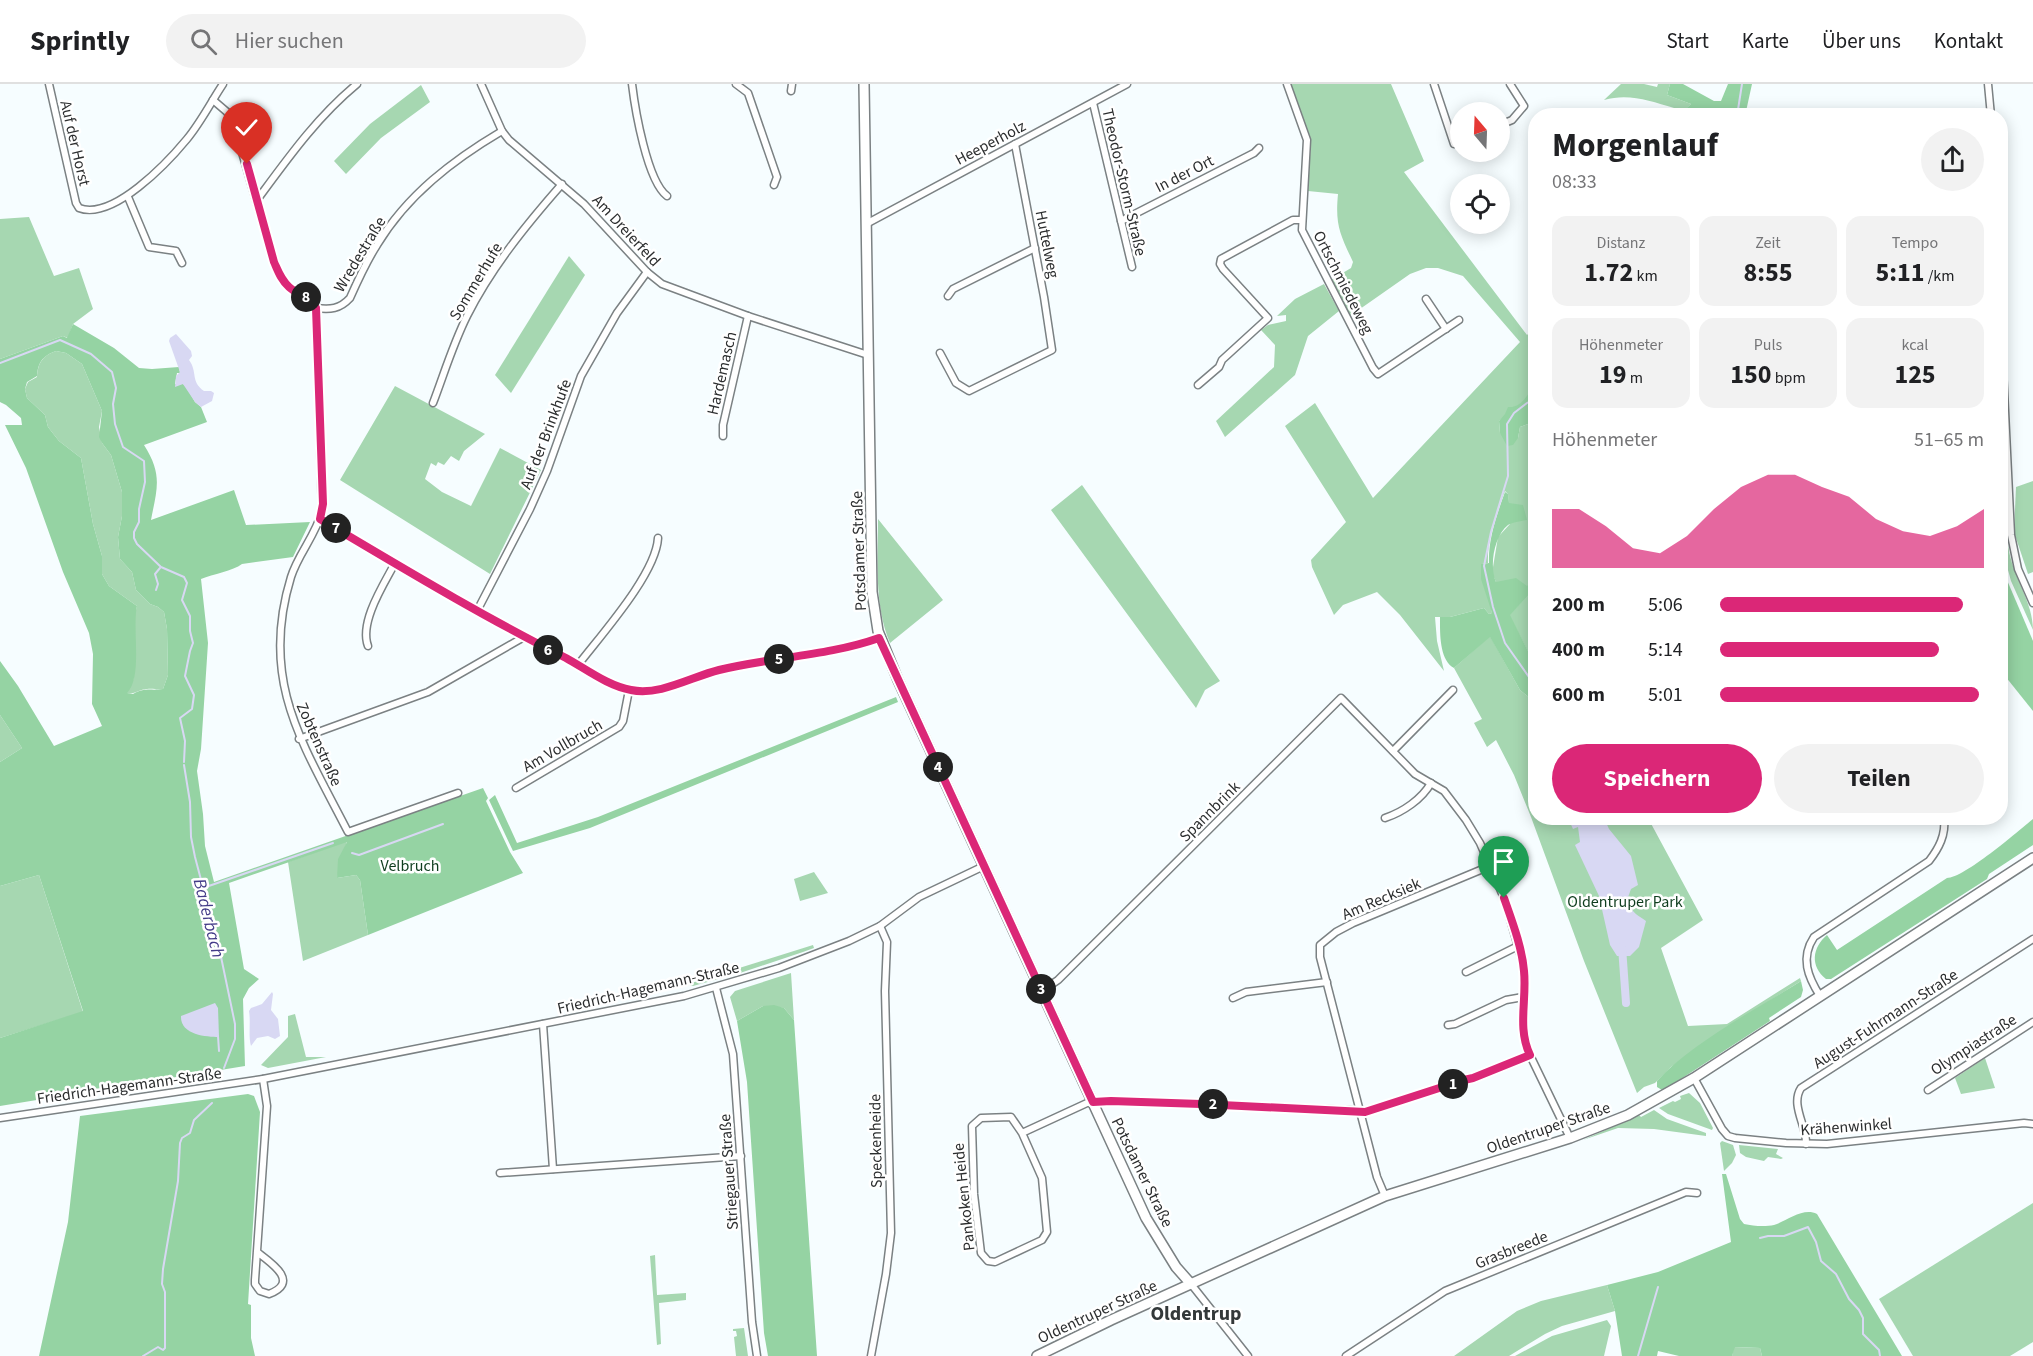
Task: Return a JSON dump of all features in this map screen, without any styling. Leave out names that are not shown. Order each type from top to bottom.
[{"type":"street","name":"Auf der Horst","points":[[49,84],[74,197],[79,208],[90,210],[112,204],[128,196]]},
{"type":"street","points":[[182,263],[176,251],[153,249],[146,243],[128,196],[188,138],[223,84]]},
{"type":"street","points":[[257,200],[315,124],[357,84]]},
{"type":"street","name":"Am Dreierfeld","points":[[481,84],[502,131],[597,217],[647,272],[662,284],[748,316],[868,355]]},
{"type":"street","points":[[632,84],[638,129],[658,187],[667,196]]},
{"type":"street","points":[[736,84],[748,93],[777,177],[774,185]]},
{"type":"street","name":"Potsdamer Straße","points":[[864,84],[873,592],[879,638],[1151,1228],[1176,1267],[1248,1356]]},
{"type":"street","name":"Heeperholz","points":[[866,224],[1127,84]]},
{"type":"street","name":"Ortschmiedeweg","points":[[1287,84],[1307,140],[1302,230],[1373,368],[1378,374],[1459,320]]},
{"type":"street","points":[[1434,84],[1450,132]]},
{"type":"street","points":[[1510,84],[1524,106],[1510,121]]},
{"type":"street","points":[[1988,84],[1990,108]]},
{"type":"street","points":[[213,100],[227,112],[234,125],[280,277],[312,302],[316,308],[323,504],[320,519],[477,611],[613,684],[629,690],[658,689],[719,670],[848,647],[879,638]]},
{"type":"street","name":"Theodor-Storm-Straße","points":[[1093,103],[1132,267]]},
{"type":"street","name":"Wredestraße","points":[[316,308],[327,309],[344,305],[350,298],[377,244],[403,209],[446,168],[502,131]]},
{"type":"street","name":"Huttelweg","points":[[940,352],[956,383],[969,391],[1052,350],[1015,144]]},
{"type":"street","name":"In der Ort","points":[[1121,221],[1254,153],[1258,148]]},
{"type":"street","name":"Sommerhufe","points":[[433,403],[454,345],[484,287],[525,227],[562,184]]},
{"type":"street","points":[[1198,385],[1268,318],[1223,269],[1220,264],[1221,259],[1293,220],[1302,220]]},
{"type":"street","points":[[948,296],[953,289],[1035,248]]},
{"type":"street","name":"Auf der Brinkhufe","points":[[477,611],[547,471],[581,376],[599,341],[647,272]]},
{"type":"street","points":[[1426,299],[1446,329]]},
{"type":"street","name":"Hardemasch","points":[[723,436],[723,425],[748,316]]},
{"type":"street","points":[[2008,486],[2011,535],[2018,569],[2033,603]]},
{"type":"street","name":"Zobtenstraße","points":[[320,519],[298,558],[291,576],[280,627],[282,681],[299,739],[348,832],[458,793]]},
{"type":"street","points":[[578,665],[633,591],[654,557],[658,538]]},
{"type":"street","points":[[368,646],[366,640],[368,622],[373,604],[395,563]]},
{"type":"street","points":[[299,739],[428,692],[524,637]]},
{"type":"street","name":"Am Vollbruch","points":[[516,788],[619,727],[623,721],[629,690]]},
{"type":"street","points":[[1393,751],[1453,690]]},
{"type":"street","name":"Spannbrink","points":[[1042,991],[1058,980],[1341,698],[1415,774],[1444,791],[1473,832],[1504,898],[1518,946],[1524,974],[1524,1033],[1530,1055],[1570,1138]]},
{"type":"street","points":[[1385,818],[1422,796],[1431,783]]},
{"type":"street","points":[[1820,996],[1807,969],[1808,948],[1814,937],[1929,861],[1940,843],[1945,825]]},
{"type":"street","name":"Oldentruper Straße","points":[[1037,1356],[1385,1196],[1570,1138],[1628,1115],[1694,1078],[2033,858]]},
{"type":"street","name":"Friedrich-Hagemann-Straße","points":[[0,1118],[263,1079],[656,1002],[716,988],[828,950],[880,926],[919,897],[984,866]]},
{"type":"street","name":"Am Recksiek","points":[[1385,1196],[1377,1177],[1360,1112],[1319,949],[1320,945],[1329,936],[1361,919],[1490,866]]},
{"type":"street","name":"Speckenheide","points":[[871,1356],[891,1233],[885,991],[887,942],[880,926]]},
{"type":"street","name":"August-Fuhrmann-Straße","points":[[1806,1144],[1806,1132],[1796,1102],[1800,1088],[2033,939]]},
{"type":"street","points":[[1466,972],[1518,946]]},
{"type":"street","points":[[1233,998],[1246,992],[1327,982]]},
{"type":"street","name":"Striegauer Straße","points":[[716,988],[733,1054],[752,1322],[757,1356]]},
{"type":"street","points":[[1448,1025],[1455,1024],[1506,1000],[1523,997]]},
{"type":"street","name":"Olympiastraße","points":[[1928,1090],[2033,1022]]},
{"type":"street","name":"Friedrich-Hagemann-Straße","points":[[543,1024],[553,1169]]},
{"type":"street","points":[[1022,1133],[1093,1102],[1189,1103],[1368,1112],[1473,1078],[1530,1055]]},
{"type":"street","name":"Krähenwinkel","points":[[1694,1078],[1720,1126],[1728,1136],[1735,1138],[1827,1144],[1978,1127],[2033,1124]]},
{"type":"street","points":[[257,1252],[281,1272],[281,1285],[274,1292],[264,1294],[255,1284],[257,1252],[267,1106],[263,1079]]},
{"type":"street","name":"Pankoken Heide","points":[[1007,1116],[1015,1121],[1022,1133],[1042,1178],[1046,1235],[1041,1240],[995,1262],[988,1262],[981,1253],[974,1194],[972,1126],[981,1118],[1007,1116]]},
{"type":"street","points":[[500,1173],[741,1156]]},
{"type":"street","name":"Grasbreede","points":[[1346,1356],[1445,1291],[1686,1192],[1697,1193]]},
{"type":"green space","points":[[1290,84],[1391,84],[1424,161],[1404,172],[1528,334],[1528,396],[1499,421],[1500,433],[1518,438],[1520,427],[1528,424],[1528,586],[1496,582],[1492,573],[1498,537],[1510,524],[1508,494],[1505,491],[1495,517],[1488,563],[1482,564],[1492,613],[1489,614],[1484,608],[1450,617],[1435,617],[1437,641],[1444,671],[1400,615],[1377,592],[1343,605],[1334,615],[1311,560],[1346,522],[1285,426],[1315,403],[1373,498],[1520,342],[1463,276],[1438,268],[1426,268],[1410,274],[1350,316],[1331,280],[1351,268],[1353,262],[1340,229],[1337,214],[1338,194],[1308,191],[1311,139]]},
{"type":"green space","points":[[1621,84],[1644,84],[1657,87],[1658,84],[1670,84],[1667,95],[1691,104],[1688,108],[1674,108],[1631,98],[1604,100]]},
{"type":"green space","points":[[1670,84],[1683,84],[1714,101],[1721,101],[1728,84],[1752,84],[1747,108],[1687,108],[1691,104],[1667,95]]},
{"type":"green space","points":[[421,85],[430,102],[381,138],[346,174],[334,161],[370,124]]},
{"type":"green space","points":[[29,217],[54,276],[79,268],[93,309],[73,324],[68,338],[63,336],[0,359],[0,219]]},
{"type":"green space","points":[[569,256],[585,275],[511,393],[495,375]]},
{"type":"green space","points":[[1324,284],[1339,311],[1308,336],[1295,375],[1225,437],[1216,421],[1274,367],[1275,345],[1261,330],[1268,325],[1286,321],[1286,315],[1277,316],[1295,299]]},
{"type":"green space","name":"Velbruch","points":[[73,324],[114,348],[139,368],[179,367],[180,373],[177,373],[175,384],[186,386],[195,402],[201,407],[207,422],[144,445],[154,465],[157,482],[151,520],[234,490],[246,525],[310,522],[293,557],[242,564],[201,579],[208,643],[201,749],[197,771],[205,846],[214,882],[483,788],[488,798],[486,801],[510,852],[523,873],[368,935],[360,880],[356,875],[337,878],[338,859],[347,842],[229,883],[244,969],[259,979],[249,988],[243,999],[245,1066],[0,1106],[0,1038],[83,1011],[39,875],[0,886],[0,762],[22,748],[0,715],[0,661],[54,746],[102,726],[92,704],[93,654],[89,633],[63,572],[26,468],[5,425],[22,425],[21,418],[0,402],[0,359],[63,336],[67,338]],"holes":[[[56,351],[66,353],[82,364],[102,411],[99,437],[111,455],[122,492],[122,516],[118,537],[120,559],[132,572],[136,590],[150,604],[164,612],[167,629],[168,675],[163,689],[127,693],[135,676],[137,606],[109,586],[102,574],[102,556],[93,524],[81,458],[59,441],[48,427],[45,415],[27,398],[25,389],[27,382],[37,376],[42,360]]]},
{"type":"green space","points":[[56,351],[66,353],[82,364],[102,411],[99,427],[102,443],[111,455],[122,492],[122,516],[118,537],[120,559],[132,572],[136,590],[150,604],[164,612],[167,629],[168,675],[163,689],[144,689],[126,693],[134,678],[134,618],[137,606],[109,586],[102,574],[102,556],[93,524],[81,458],[59,441],[48,427],[45,415],[27,398],[25,389],[28,382],[37,377],[38,368],[44,358]]},
{"type":"green space","points":[[395,386],[485,434],[464,451],[459,461],[451,456],[444,465],[438,462],[436,466],[431,463],[425,479],[442,492],[471,506],[500,448],[541,470],[490,574],[340,480]]},
{"type":"green space","points":[[1528,395],[1528,424],[1520,427],[1518,438],[1513,445],[1507,446],[1500,433],[1499,421],[1508,407],[1516,406]]},
{"type":"green space","points":[[2033,481],[2033,572],[2028,574],[2014,532],[2016,487]]},
{"type":"green space","points":[[1082,485],[1220,681],[1205,690],[1196,708],[1051,510]]},
{"type":"green space","points":[[1505,492],[1508,494],[1509,503],[1523,505],[1527,520],[1515,522],[1503,530],[1496,544],[1493,568],[1496,582],[1516,578],[1528,585],[1528,596],[1510,615],[1528,651],[1528,696],[1520,690],[1490,637],[1454,668],[1445,659],[1441,645],[1440,617],[1450,617],[1484,608],[1489,614],[1492,613],[1481,579],[1481,564],[1489,563],[1496,518]]},
{"type":"green space","points":[[878,519],[943,600],[890,643],[879,598]]},
{"type":"green space","points":[[2008,546],[2011,561],[2030,610],[2033,630],[2008,570]]},
{"type":"green space","points":[[2008,582],[2033,641],[2033,711],[2008,680]]},
{"type":"green space","points":[[1528,595],[1528,652],[1509,615]]},
{"type":"green space","name":"Oldentruper Park","points":[[1490,636],[1520,690],[1528,696],[1528,810],[1496,740],[1487,747],[1474,723],[1482,719],[1454,668]]},
{"type":"green space","points":[[896,697],[898,702],[590,828],[513,851],[489,800],[495,795],[517,843],[598,817]]},
{"type":"green space","points":[[0,715],[22,748],[0,762]]},
{"type":"green space","points":[[2033,819],[2033,845],[1989,874],[1987,879],[1831,979],[1826,979],[1821,974],[1815,963],[1815,957],[1818,946],[1827,935],[1837,950],[1947,878],[1977,863]]},
{"type":"green space","name":"Oldentruper Park","points":[[1534,825],[1652,825],[1703,920],[1661,948],[1688,1026],[1727,1024],[1800,978],[1801,981],[1708,1040],[1671,1067],[1655,1083],[1644,1087],[1637,1093],[1584,961]]},
{"type":"green space","points":[[347,841],[337,878],[356,875],[360,880],[368,935],[303,961],[288,862]]},
{"type":"green space","points":[[814,872],[828,893],[800,901],[794,879]]},
{"type":"green space","points":[[39,875],[83,1012],[0,1038],[0,886]]},
{"type":"green space","points":[[813,945],[814,948],[740,973],[693,986],[685,985]]},
{"type":"green space","points":[[791,973],[794,1020],[784,1008],[763,1006],[737,1021],[730,997],[735,991]]},
{"type":"green space","points":[[1801,981],[1803,990],[1801,997],[1769,1018],[1770,1021],[1667,1088],[1662,1090],[1657,1087],[1657,1081],[1688,1053],[1725,1027]]},
{"type":"green space","points":[[774,1005],[784,1008],[794,1020],[817,1356],[768,1356],[764,1333],[747,1082],[737,1021],[763,1006]]},
{"type":"green space","points":[[295,1014],[306,1057],[326,1057],[268,1068],[261,1065],[288,1037],[288,1016]]},
{"type":"green space","points":[[1985,1058],[1995,1088],[1961,1094],[1955,1078]]},
{"type":"green space","points":[[1689,1093],[1700,1103],[1712,1130],[1668,1114],[1659,1108]]},
{"type":"green space","points":[[248,1094],[254,1096],[260,1112],[248,1304],[251,1305],[251,1338],[255,1356],[39,1356],[68,1222],[80,1116]]},
{"type":"green space","points":[[1654,1110],[1667,1119],[1706,1133],[1706,1136],[1654,1129],[1618,1128],[1583,1140],[1639,1115],[1641,1117]]},
{"type":"green space","points":[[1722,1141],[1733,1145],[1736,1155],[1724,1171],[1720,1143]]},
{"type":"green space","points":[[1739,1145],[1778,1149],[1776,1154],[1783,1158],[1768,1157],[1764,1161],[1746,1157],[1740,1153]]},
{"type":"green space","points":[[1722,1174],[1726,1174],[1740,1219],[1744,1224],[1770,1226],[1801,1213],[1817,1214],[1902,1356],[1762,1356],[1760,1348],[1735,1347],[1732,1356],[1679,1356],[1658,1351],[1657,1356],[1622,1356],[1615,1311],[1607,1285],[1658,1272],[1731,1242]]},
{"type":"green space","points":[[2033,1203],[2033,1342],[2010,1356],[1913,1356],[1879,1299]]},
{"type":"green space","points":[[655,1255],[657,1295],[686,1293],[686,1300],[659,1303],[661,1344],[657,1345],[650,1256]]},
{"type":"green space","points":[[1607,1285],[1615,1311],[1562,1326],[1509,1356],[1454,1356],[1517,1311],[1541,1301]]},
{"type":"green space","points":[[1607,1320],[1611,1326],[1604,1356],[1515,1356],[1552,1336]]},
{"type":"green space","points":[[744,1328],[748,1356],[736,1356],[734,1337],[737,1336],[733,1329]]},
{"type":"green space","points":[[1734,1347],[1760,1348],[1762,1356],[1732,1356]]},
{"type":"water","points":[[176,334],[191,351],[192,356],[189,360],[197,384],[204,391],[214,393],[212,401],[201,407],[183,384],[175,387],[176,376],[180,372],[169,341]]},
{"type":"water","points":[[1571,825],[1607,825],[1631,856],[1638,885],[1631,889],[1627,900],[1633,911],[1646,921],[1639,947],[1630,956],[1617,956],[1610,945],[1599,896],[1575,845],[1580,842],[1578,827],[1573,829]]},
{"type":"water","points":[[272,992],[271,1010],[278,1019],[280,1036],[275,1039],[268,1036],[257,1038],[251,1046],[249,1011],[262,1004]]},
{"type":"water","points":[[215,1003],[218,1008],[219,1037],[195,1034],[185,1027],[181,1016]]},
{"type":"waterway","points":[[1738,108],[1742,84]]},
{"type":"waterway","name":"Baderbach","points":[[0,363],[60,340],[91,354],[112,372],[116,388],[113,404],[115,424],[123,447],[144,461],[145,482],[139,509],[139,522],[134,538],[137,544],[161,567],[184,577],[187,583],[182,600],[190,616],[193,643],[185,676],[194,695],[192,709],[180,718],[185,741],[184,762]]},
{"type":"waterway","points":[[1528,402],[1514,413],[1507,424],[1508,476],[1491,532],[1484,566],[1493,607],[1505,643],[1528,676]]},
{"type":"waterway","points":[[156,590],[158,584],[155,574],[160,568]]},
{"type":"waterway","name":"Baderbach","points":[[184,765],[190,802],[191,837],[220,952],[235,1024],[235,1039],[224,1068]]},
{"type":"waterway","points":[[352,853],[359,855],[443,824]]},
{"type":"waterway","points":[[203,888],[333,843]]},
{"type":"waterway","points":[[1622,947],[1626,1003]]},
{"type":"waterway","name":"Baderbach","points":[[218,1036],[219,1051]]},
{"type":"waterway","name":"Baderbach","points":[[143,1356],[158,1347],[163,1350],[165,1348],[163,1269],[178,1181],[180,1143],[182,1138],[190,1133],[194,1120],[212,1103]]},
{"type":"waterway","points":[[1760,1238],[1784,1236],[1808,1227],[1816,1242],[1821,1261],[1836,1274],[1849,1299],[1859,1310],[1863,1318],[1863,1334],[1879,1350],[1880,1356]]},
{"type":"waterway","points":[[1638,1356],[1658,1287]]},
{"type":"district","name":"Oldentrup","points":[[1196,1313]]},
{"type":"route","points":[[247,164],[280,277],[312,302],[316,308],[323,504],[320,519],[477,611],[613,684],[629,690],[658,689],[719,670],[848,647],[879,638],[1093,1102],[1201,1104],[1368,1112],[1498,1070],[1530,1055],[1523,1024],[1524,967],[1504,898]]}]
